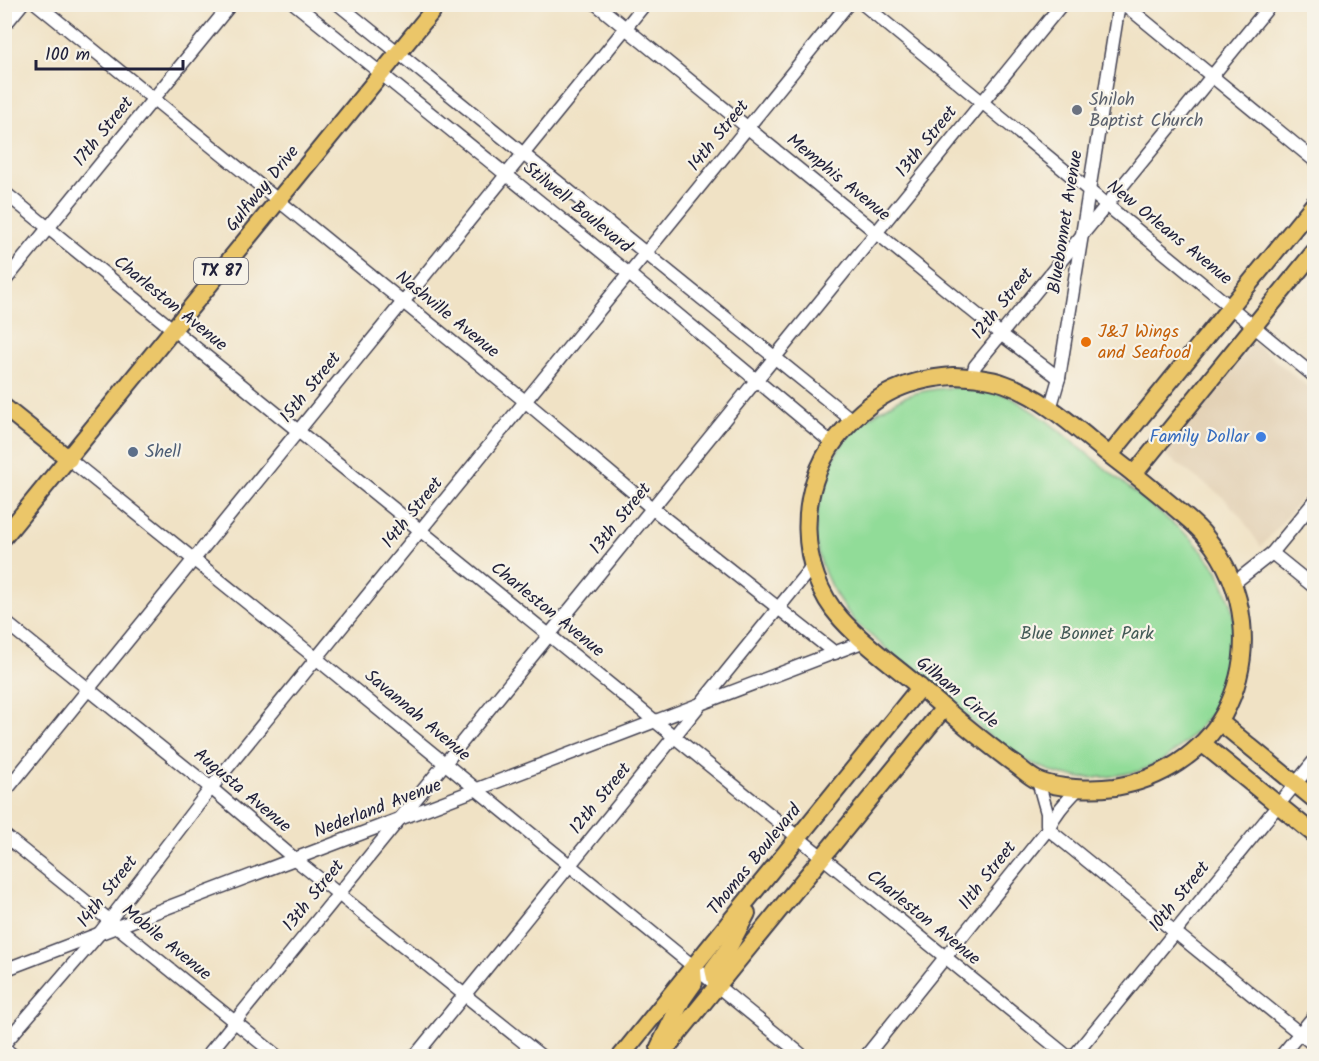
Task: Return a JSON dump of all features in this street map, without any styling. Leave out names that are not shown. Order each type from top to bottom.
[{"type":"main road","name":"Gulfway Drive","points":[[4,537],[438,4]]},
{"type":"main road","points":[[1110,455],[1314,204]]},
{"type":"main road","points":[[1134,474],[1314,252]]},
{"type":"main road","name":"Gilham Circle","points":[[953,376],[1003,383],[1027,393],[1110,455],[1206,536],[1227,568],[1234,584],[1243,622],[1243,659],[1240,676],[1230,702],[1220,722],[1203,744],[1177,764],[1150,778],[1129,785],[1078,789],[1038,781],[1007,759],[865,641],[841,618],[828,601],[819,582],[808,540],[807,518],[809,498],[818,470],[833,444],[852,420],[865,407],[902,387],[934,378],[953,376]]},
{"type":"main road","name":"Savannah Avenue","points":[[4,406],[69,459]]},
{"type":"main road","name":"Thomas Boulevard","points":[[621,1056],[920,687]]},
{"type":"main road","points":[[658,1056],[944,708]]},
{"type":"main road","points":[[1220,722],[1314,799]]},
{"type":"main road","points":[[1203,744],[1314,834]]},
{"type":"main road","points":[[717,986],[713,969],[728,949],[756,890]]},
{"type":"main road","points":[[658,1056],[663,1037],[682,1000],[694,983],[693,967]]},
{"type":"street","points":[[4,26],[22,4]]},
{"type":"street","name":"Nashville Avenue","points":[[37,4],[526,402],[653,509],[835,653]]},
{"type":"street","name":"17th Street","points":[[4,282],[231,4]]},
{"type":"street","name":"Stilwell Boulevard","points":[[295,4],[629,274],[833,444]]},
{"type":"street","name":"Stilwell Boulevard","points":[[339,4],[852,420]]},
{"type":"street","name":"Memphis Avenue","points":[[596,4],[1002,335],[1059,378]]},
{"type":"street","name":"15th Street","points":[[4,793],[645,4]]},
{"type":"street","name":"14th Street","points":[[114,924],[211,788],[848,4]]},
{"type":"street","name":"New Orleans Avenue","points":[[863,4],[981,104],[1314,376]]},
{"type":"street","name":"13th Street","points":[[207,1056],[1062,4]]},
{"type":"street","points":[[1122,4],[1314,160]]},
{"type":"street","name":"Bluebonnet Avenue","points":[[1050,409],[1059,378],[1122,4]]},
{"type":"street","name":"12th Street","points":[[972,378],[975,366],[1271,4]]},
{"type":"street","name":"Charleston Avenue","points":[[4,192],[422,530],[673,739],[1067,1056]]},
{"type":"street","name":"Savannah Avenue","points":[[69,459],[803,1056]]},
{"type":"street","points":[[1234,584],[1272,553],[1314,502]]},
{"type":"street","points":[[1272,553],[1314,587]]},
{"type":"street","name":"12th Street","points":[[415,1056],[814,564]]},
{"type":"street","name":"Augusta Avenue","points":[[4,621],[211,788],[296,860],[541,1056]]},
{"type":"street","name":"Nederland Avenue","points":[[4,970],[99,934],[114,924],[296,860],[865,641]]},
{"type":"street","name":"10th Street","points":[[1074,1056],[1314,761]]},
{"type":"street","points":[[1038,781],[1047,813],[1048,829],[1314,1045]]},
{"type":"street","name":"11th Street","points":[[866,1056],[1048,829],[1053,816],[1078,789]]},
{"type":"street","name":"Mobile Avenue","points":[[4,835],[277,1056]]},
{"type":"street","name":"14th Street","points":[[4,1046],[99,934]]},
{"type":"street","points":[[1281,1056],[1314,1016]]},
{"type":"street","points":[[4,1046],[14,1056]]},
{"type":"shaded area","points":[[1253,342],[1314,392],[1314,484],[1261,547],[1241,517],[1223,497],[1164,454]]},
{"type":"green space","name":"Blue Bonnet Park","points":[[966,387],[1009,396],[1046,420],[1193,540],[1218,571],[1231,603],[1236,633],[1229,680],[1215,709],[1186,742],[1165,759],[1140,771],[1107,777],[1082,778],[1058,774],[1012,755],[856,623],[830,585],[818,553],[815,536],[824,484],[842,445],[860,424],[902,398],[928,390]]},
{"type":"place","name":"Shiloh Baptist Church","points":[[1077,110]]},
{"type":"place","name":"J&J Wings and Seafood","points":[[1086,342]]},
{"type":"place","name":"Family Dollar","points":[[1261,437]]},
{"type":"place","name":"Shell","points":[[133,452]]}]
